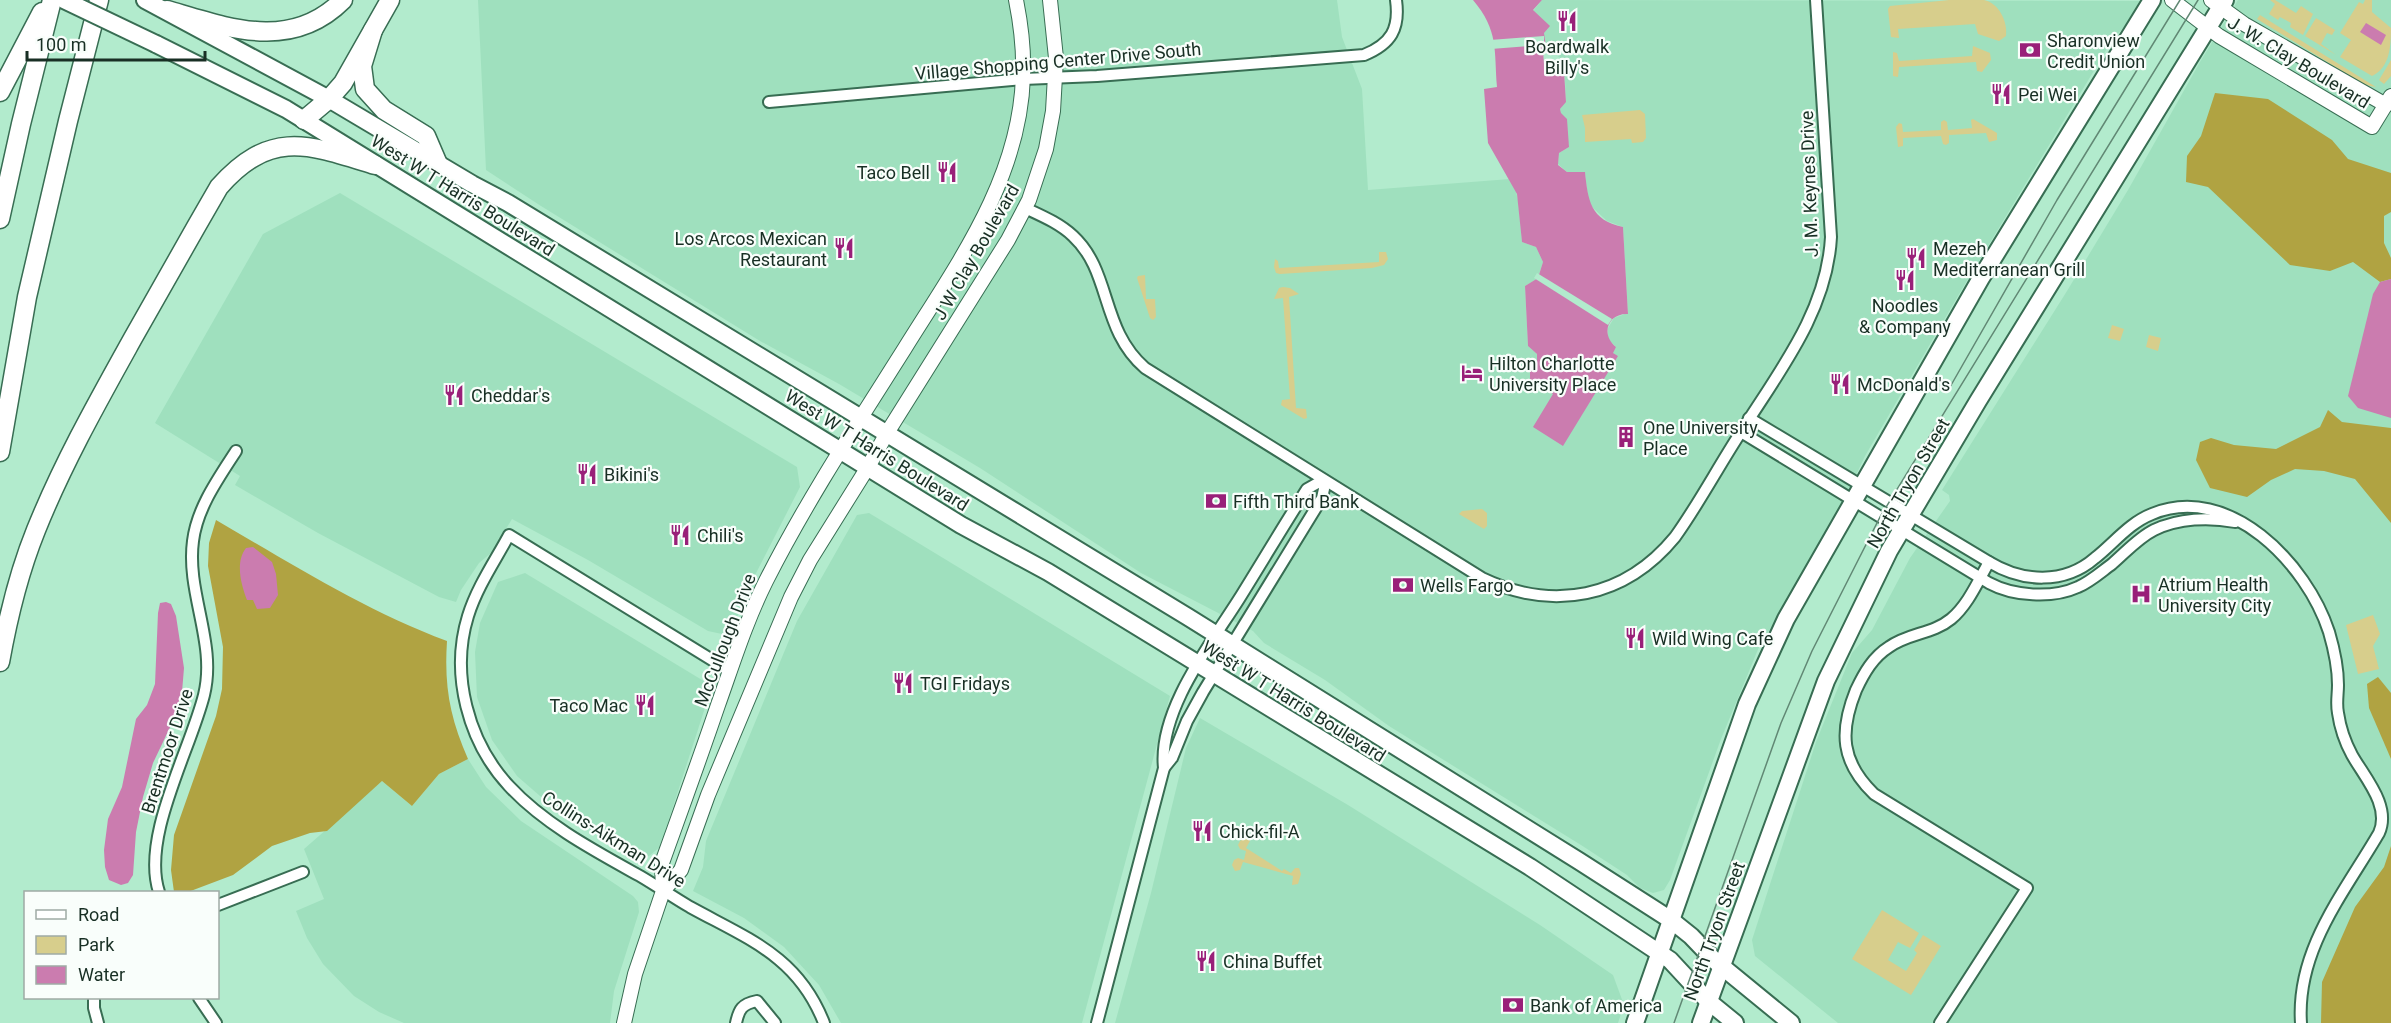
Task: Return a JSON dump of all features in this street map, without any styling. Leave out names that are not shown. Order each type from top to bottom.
[{"type":"highway","points":[[0,92],[50,0]]},
{"type":"highway","points":[[0,219],[50,0]]},
{"type":"highway","points":[[0,452],[27,297],[99,0]]},
{"type":"highway","points":[[168,10],[240,30],[278,32],[314,21],[331,12],[343,0]]},
{"type":"highway","points":[[304,120],[329,99],[343,83],[390,0]]},
{"type":"highway","points":[[374,30],[362,66],[365,89],[384,110],[426,136],[438,164]]},
{"type":"highway","points":[[0,662],[8,621],[24,566],[36,531],[75,443],[219,187],[246,161],[260,153],[290,146],[324,149],[375,165]]},
{"type":"main road","name":"West W T Harris Boulevard","points":[[64,0],[220,75],[304,120],[968,529],[1048,573],[1530,867],[1678,967],[1708,1002],[1735,1023]]},
{"type":"main road","name":"West W T Harris Boulevard","points":[[145,0],[168,10],[329,99],[515,207],[1216,635],[1596,871],[1671,920],[1791,1023]]},
{"type":"main road","name":"North Tryon Street","points":[[1635,1023],[1747,704],[1795,603],[1981,278],[2152,0]]},
{"type":"main road","name":"North Tryon Street","points":[[1701,1023],[1826,681],[1889,551],[2208,28],[2218,2]]},
{"type":"street","name":"J W Clay Boulevard","points":[[861,418],[982,224],[1009,157],[1016,130],[1023,79],[1022,41],[1016,0]]},
{"type":"street","name":"J W Clay Boulevard","points":[[868,467],[1008,240],[1025,208],[1046,149],[1053,111],[1054,22],[1050,0]]},
{"type":"street","name":"Village Shopping Center Drive South","points":[[769,102],[1023,79],[1349,57],[1378,49],[1389,39],[1395,26],[1396,0]]},
{"type":"street","name":"J. M. Keynes Drive","points":[[1025,208],[1061,226],[1083,247],[1093,263],[1118,334],[1141,364],[1323,480],[1490,582],[1529,595],[1572,596],[1602,589],[1624,580],[1649,565],[1681,530],[1809,321],[1822,288],[1828,264],[1830,212],[1816,0]]},
{"type":"street","points":[[2172,0],[2208,28]]},
{"type":"street","name":"J. W. Clay Boulevard","points":[[2208,28],[2372,127],[2388,100],[2252,29],[2218,2]]},
{"type":"street","name":"McCullough Drive","points":[[624,1023],[634,974],[663,891],[662,862],[738,645],[770,574],[861,418]]},
{"type":"street","points":[[1749,418],[1858,493],[1901,530],[1996,587],[2035,594],[2058,593],[2078,588],[2143,537],[2162,526],[2194,519],[2223,520],[2241,524]]},
{"type":"street","points":[[1741,432],[1858,493],[1910,515],[2007,572],[2029,578],[2060,576],[2085,566],[2144,517],[2173,508],[2189,506],[2210,508],[2225,513],[2264,539],[2283,555],[2300,574],[2324,617],[2336,661],[2337,708],[2340,725],[2351,753],[2376,795],[2383,822],[2379,833],[2326,919],[2313,947],[2303,981],[2301,1023]]},
{"type":"street","name":"Brentmoor Drive","points":[[159,891],[154,854],[161,823],[204,694],[208,663],[193,569],[193,541],[208,496],[236,451]]},
{"type":"street","name":"McCullough Drive","points":[[663,891],[681,870],[712,785],[791,597],[810,560],[868,467]]},
{"type":"street","points":[[1097,1023],[1164,768],[1165,745],[1174,710],[1198,664],[1307,489],[1323,480],[1322,498],[1214,674],[1187,721],[1172,758],[1164,768]]},
{"type":"street","name":"Collins-Aikman Drive","points":[[730,671],[509,535],[474,598],[465,628],[461,678],[474,729],[486,754],[499,775],[529,805],[605,857],[720,923],[748,936],[773,954],[796,977],[820,1012],[824,1023]]},
{"type":"street","points":[[1940,1023],[2027,888],[1874,794],[1859,778],[1850,761],[1845,727],[1858,686],[1875,659],[1898,640],[1937,628],[1952,619],[1961,609],[1989,562]]},
{"type":"street","points":[[219,905],[303,872]]},
{"type":"street","points":[[94,999],[98,1023]]},
{"type":"street","points":[[200,999],[216,1023]]},
{"type":"street","points":[[736,1023],[738,1010],[745,1004],[757,1001],[775,1023]]},
{"type":"shaded area","points":[[478,0],[1337,0],[1342,37],[1362,89],[1368,190],[1510,179],[1515,187],[1522,242],[1536,247],[1543,262],[1538,278],[1525,286],[1528,346],[1537,354],[1537,362],[1530,370],[1530,380],[1553,394],[1618,356],[1612,353],[1616,347],[1608,339],[1608,328],[1614,318],[1628,313],[1623,227],[1607,221],[1592,207],[1588,199],[1585,172],[1567,172],[1558,164],[1559,153],[1569,147],[1560,109],[1566,101],[1564,61],[1544,45],[1544,33],[1533,11],[1542,0],[2141,1],[2136,13],[2110,43],[1962,289],[1865,456],[1839,511],[1802,578],[1759,647],[1721,739],[1670,880],[1664,890],[1653,893],[1640,888],[1627,875],[1581,845],[1389,726],[1325,680],[1264,643],[1253,631],[1141,573],[980,468],[839,384],[760,341],[486,170]]},
{"type":"shaded area","name":"Atrium Health University City","points":[[2238,0],[2391,0],[2391,1023],[1838,1023],[1755,956],[1752,940],[1816,742],[1852,653],[1872,630],[1910,558],[1950,501],[1949,495],[1942,490],[2067,291]]},
{"type":"shaded area","points":[[2215,93],[2268,99],[2332,140],[2348,159],[2391,173],[2391,212],[2384,216],[2384,243],[2391,258],[2391,279],[2380,282],[2353,262],[2330,271],[2290,265],[2208,187],[2186,182],[2187,156],[2201,136]]},
{"type":"shaded area","points":[[340,193],[797,467],[800,487],[752,581],[731,632],[722,634],[708,631],[588,560],[512,519],[491,553],[479,563],[456,602],[439,597],[318,533],[235,485],[240,476],[155,423],[263,234]]},
{"type":"shaded area","points":[[2328,410],[2342,422],[2391,428],[2391,523],[2355,479],[2324,471],[2295,469],[2271,480],[2247,497],[2210,488],[2196,460],[2200,442],[2211,438],[2234,445],[2276,449],[2320,427]]},
{"type":"shaded area","points":[[869,513],[1170,696],[1082,1023],[841,1023],[819,985],[784,947],[744,918],[693,891],[703,867],[706,841],[797,621],[857,515]]},
{"type":"shaded area","points":[[216,520],[358,601],[447,641],[446,673],[450,702],[468,759],[439,774],[412,806],[382,781],[327,831],[310,833],[272,846],[233,875],[191,891],[174,891],[171,870],[174,835],[216,716],[222,689],[223,647],[208,566],[209,543]]},
{"type":"shaded area","points":[[525,573],[712,686],[660,847],[649,856],[640,858],[630,856],[540,796],[517,776],[492,740],[477,697],[475,652],[480,623],[498,582]]},
{"type":"shaded area","points":[[2378,677],[2391,693],[2391,759],[2369,708],[2367,684]]},
{"type":"shaded area","points":[[1200,718],[1348,805],[1540,925],[1613,975],[1624,1005],[1618,1023],[1115,1023],[1151,893],[1186,748]]},
{"type":"shaded area","points":[[468,759],[486,787],[521,821],[633,896],[638,902],[639,912],[614,991],[610,1023],[404,1023],[379,1012],[354,996],[323,964],[307,938],[296,911],[324,899],[304,849],[382,781],[412,806],[439,774]]},
{"type":"shaded area","points":[[2391,846],[2391,1023],[2321,1023],[2322,982],[2355,907],[2384,867]]},
{"type":"green space","points":[[1949,0],[1984,0],[1994,5],[2006,25],[2006,36],[1999,41],[1978,34],[1975,24],[1898,29],[1899,38],[1891,37],[1888,9],[1890,6]]},
{"type":"green space","points":[[2270,0],[2275,0],[2296,13],[2301,6],[2313,14],[2303,35],[2290,27],[2291,23],[2280,17],[2278,20],[2269,14],[2275,4]]},
{"type":"green space","points":[[2365,0],[2372,0],[2372,12],[2391,28],[2390,49],[2386,62],[2383,68],[2372,76],[2340,57],[2351,40],[2340,33],[2359,2],[2363,4]]},
{"type":"green space","points":[[2260,15],[2376,87],[2365,85],[2257,19]]},
{"type":"green space","points":[[2316,18],[2335,30],[2332,35],[2327,33],[2321,44],[2336,55],[2305,36]]},
{"type":"green space","points":[[1973,46],[1990,53],[1991,60],[1982,72],[1977,71],[1976,62],[1899,67],[1898,77],[1893,76],[1893,52],[1897,53],[1899,61],[1972,56]]},
{"type":"green space","points":[[2391,60],[2391,76],[2384,84],[2379,80]]},
{"type":"green space","points":[[1640,110],[1645,114],[1646,138],[1643,142],[1632,143],[1631,139],[1585,142],[1582,115]]},
{"type":"green space","points":[[1944,120],[1947,122],[1948,130],[1972,128],[1971,120],[1997,133],[1997,140],[1989,142],[1986,133],[1949,135],[1949,143],[1946,145],[1943,144],[1941,136],[1903,138],[1903,146],[1898,147],[1896,127],[1899,123],[1902,124],[1903,132],[1941,130],[1941,122]]},
{"type":"green space","points":[[1379,252],[1386,252],[1388,259],[1384,265],[1372,268],[1280,274],[1276,273],[1274,267],[1275,259],[1278,261],[1279,268],[1379,262]]},
{"type":"green space","points":[[1145,275],[1146,299],[1155,299],[1156,317],[1153,320],[1150,318],[1137,278]]},
{"type":"green space","points":[[1279,288],[1290,288],[1299,294],[1289,297],[1296,408],[1306,409],[1307,418],[1304,419],[1281,405],[1282,400],[1290,399],[1283,298],[1274,299]]},
{"type":"green space","points":[[2112,325],[2124,329],[2120,341],[2108,338]]},
{"type":"green space","points":[[2149,335],[2161,338],[2158,351],[2146,347]]},
{"type":"green space","points":[[1482,509],[1487,513],[1487,526],[1484,529],[1459,514],[1462,511]]},
{"type":"green space","points":[[2373,615],[2380,634],[2373,646],[2379,669],[2358,674],[2346,625]]},
{"type":"green space","points":[[1247,837],[1250,841],[1246,848],[1282,871],[1284,869],[1291,873],[1295,868],[1299,868],[1301,874],[1298,884],[1292,885],[1293,876],[1243,862],[1240,870],[1235,871],[1232,865],[1234,860],[1238,858],[1244,860],[1246,851],[1240,849],[1238,845]]},
{"type":"green space","points":[[1882,910],[1919,933],[1910,948],[1898,942],[1888,960],[1906,971],[1917,953],[1914,950],[1923,935],[1941,946],[1911,995],[1852,959]]},
{"type":"water","points":[[1473,0],[1542,0],[1533,10],[1550,26],[1544,33],[1546,47],[1543,51],[1544,64],[1553,71],[1564,71],[1566,102],[1560,109],[1567,119],[1569,147],[1559,153],[1558,165],[1567,172],[1585,172],[1590,200],[1597,214],[1612,224],[1623,227],[1628,314],[1615,317],[1608,325],[1607,331],[1611,342],[1616,347],[1613,353],[1618,356],[1563,446],[1533,427],[1553,394],[1530,380],[1530,370],[1537,362],[1537,354],[1528,346],[1525,286],[1538,278],[1543,262],[1536,247],[1522,242],[1517,194],[1488,143],[1484,89],[1497,87],[1494,41],[1487,21]]},
{"type":"water","points":[[2366,23],[2386,35],[2381,45],[2360,32]]},
{"type":"water","points":[[2391,279],[2391,418],[2358,408],[2348,396],[2373,294],[2380,282]]},
{"type":"water","points":[[253,547],[272,562],[276,574],[278,595],[270,608],[257,609],[253,600],[247,600],[243,588],[240,574],[241,560],[246,548]]},
{"type":"water","points":[[160,603],[171,604],[176,616],[184,668],[182,692],[173,721],[153,763],[143,797],[136,832],[133,875],[128,883],[121,885],[109,880],[105,867],[104,850],[108,819],[122,787],[136,719],[147,705],[155,684],[158,613]]},
{"type":"pier","points":[[1544,36],[1544,45],[1491,49],[1490,40]]},
{"type":"pier","points":[[1537,273],[1612,319],[1608,325],[1534,278]]},
{"type":"tram line","points":[[1950,387],[2057,200],[2180,0]]},
{"type":"tram line","points":[[1674,1023],[1781,723],[1812,651],[1880,517],[2198,0]]},
{"type":"place","name":"Boardwalk Billy's","points":[[1567,21]]},
{"type":"place","name":"Sharonview Credit Union","points":[[2030,50]]},
{"type":"place","name":"Pei Wei","points":[[2001,94]]},
{"type":"place","name":"Taco Bell","points":[[947,172]]},
{"type":"place","name":"Los Arcos Mexican Restaurant","points":[[844,248]]},
{"type":"place","name":"Mezeh Mediterranean Grill","points":[[1916,258]]},
{"type":"place","name":"Noodles & Company","points":[[1905,280]]},
{"type":"place","name":"Hilton Charlotte University Place","points":[[1472,373]]},
{"type":"place","name":"McDonald's","points":[[1840,384]]},
{"type":"place","name":"Cheddar's","points":[[454,395]]},
{"type":"place","name":"One University Place","points":[[1626,437]]},
{"type":"place","name":"Bikini's","points":[[587,474]]},
{"type":"place","name":"Fifth Third Bank","points":[[1216,501]]},
{"type":"place","name":"Chili's","points":[[680,535]]},
{"type":"place","name":"Wells Fargo","points":[[1403,585]]},
{"type":"place","name":"Atrium Health University City","points":[[2141,594]]},
{"type":"place","name":"Wild Wing Cafe","points":[[1635,638]]},
{"type":"place","name":"TGI Fridays","points":[[903,683]]},
{"type":"place","name":"Taco Mac","points":[[645,705]]},
{"type":"place","name":"Chick-fil-A","points":[[1202,831]]},
{"type":"place","name":"China Buffet","points":[[1206,961]]},
{"type":"place","name":"Bank of America","points":[[1513,1005]]}]
